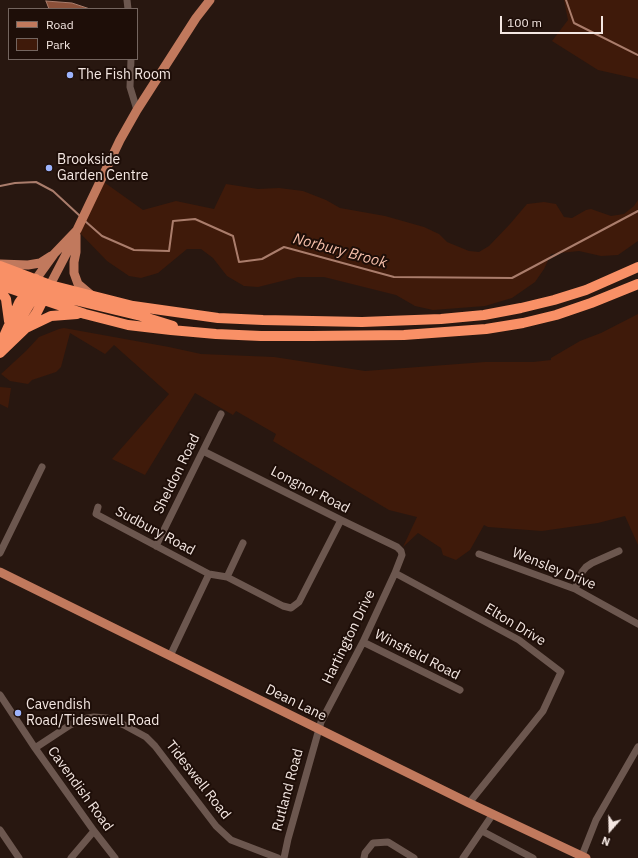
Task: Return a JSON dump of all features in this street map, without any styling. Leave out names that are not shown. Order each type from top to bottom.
[{"type":"highway","points":[[0,265],[38,290],[85,314],[128,324],[192,332],[261,336],[419,334],[486,329],[523,323],[556,315],[638,284]]},
{"type":"highway","points":[[0,285],[91,296],[133,306],[218,318],[271,321],[402,321],[484,315],[520,308],[554,300],[586,290],[638,267]]},
{"type":"highway","points":[[0,275],[38,290],[74,301],[141,316],[192,332]]},
{"type":"highway","points":[[0,290],[6,299],[10,323]]},
{"type":"highway","points":[[1,350],[5,334],[10,323],[38,290]]},
{"type":"highway","points":[[27,327],[38,290]]},
{"type":"highway","points":[[1,350],[10,338],[38,290]]},
{"type":"highway","points":[[1,350],[27,327],[47,317],[57,315],[85,314]]},
{"type":"main road","points":[[38,290],[77,230],[120,140],[137,110],[196,18],[210,0]]},
{"type":"main road","points":[[0,265],[40,263],[54,254],[77,230]]},
{"type":"main road","points":[[77,230],[74,273],[78,284],[91,296]]},
{"type":"main road","points":[[38,290],[54,254]]},
{"type":"main road","name":"Dean Lane","points":[[0,572],[469,803],[583,857]]},
{"type":"street","points":[[131,60],[130,87],[137,110]]},
{"type":"street","name":"Sheldon Road","points":[[156,546],[221,414]]},
{"type":"street","name":"Longnor Road","points":[[203,451],[397,547],[401,551],[402,555]]},
{"type":"street","points":[[0,553],[42,467]]},
{"type":"street","name":"Sudbury Road","points":[[98,507],[96,514],[209,574],[227,577],[283,606],[291,608],[299,602],[341,520]]},
{"type":"street","points":[[227,577],[243,543]]},
{"type":"street","points":[[574,589],[586,567],[592,562],[619,551]]},
{"type":"street","name":"Wensley Drive","points":[[479,554],[574,589],[638,624]]},
{"type":"street","name":"Hartington Drive","points":[[318,729],[363,642],[402,555]]},
{"type":"street","name":"Elton Drive","points":[[394,573],[519,640],[561,672],[543,711],[469,803]]},
{"type":"street","points":[[170,656],[209,574]]},
{"type":"street","name":"Winsfield Road","points":[[363,642],[460,690]]},
{"type":"street","name":"Cavendish Road","points":[[0,695],[34,748],[115,858]]},
{"type":"street","name":"Tideswell Road","points":[[34,748],[75,722],[87,718],[107,718],[124,725],[146,737],[155,746],[216,826],[231,840],[278,858]]},
{"type":"street","name":"Rutland Road","points":[[284,858],[318,729]]},
{"type":"street","points":[[583,857],[596,820],[638,747]]},
{"type":"street","points":[[463,858],[493,814]]},
{"type":"street","points":[[0,830],[19,858]]},
{"type":"street","points":[[71,858],[94,831]]},
{"type":"street","points":[[482,831],[532,858]]},
{"type":"street","points":[[364,858],[365,854],[373,843],[388,842],[414,858]]},
{"type":"green space","points":[[564,0],[638,0],[638,79],[598,70],[552,41],[568,20]]},
{"type":"green space","points":[[101,180],[143,210],[176,201],[214,209],[226,184],[258,189],[279,188],[303,191],[326,200],[340,208],[385,216],[424,227],[439,234],[447,242],[469,251],[479,252],[489,246],[527,204],[544,202],[556,204],[564,217],[572,218],[586,210],[591,209],[611,216],[624,214],[634,206],[638,200],[638,241],[618,255],[601,256],[579,251],[551,254],[544,269],[535,282],[512,298],[485,306],[433,310],[415,306],[396,295],[324,277],[298,277],[258,287],[244,286],[227,276],[213,258],[201,249],[187,249],[158,273],[141,278],[129,276],[107,261],[78,231]]},
{"type":"green space","points":[[638,314],[638,545],[625,516],[598,523],[542,531],[488,527],[484,525],[470,550],[456,560],[443,555],[441,548],[418,533],[403,547],[417,517],[389,510],[273,441],[276,434],[236,411],[233,415],[195,393],[145,475],[112,459],[169,394],[114,345],[105,354],[70,333],[61,367],[56,372],[32,380],[28,384],[10,381],[1,374],[39,337],[64,328],[201,354],[274,357],[365,371],[485,362],[533,362],[551,360],[551,358],[580,341],[601,333]]},
{"type":"green space","points":[[0,387],[11,388],[8,408],[0,404]]},
{"type":"shaded area","points":[[46,1],[72,3],[87,8],[49,8]]},
{"type":"waterway","points":[[566,0],[574,23],[638,55]]},
{"type":"waterway","name":"Norbury Brook","points":[[0,186],[15,183],[36,182],[53,191],[80,216]]},
{"type":"waterway","name":"Norbury Brook","points":[[85,221],[102,236],[134,250],[169,251],[173,221],[195,219],[233,236],[239,262],[262,259],[284,247],[394,277],[512,278],[638,211]]},
{"type":"place","name":"The Fish Room","points":[[70,75]]},
{"type":"place","name":"Brookside Garden Centre","points":[[49,168]]},
{"type":"place","name":"Cavendish Road/Tideswell Road","points":[[18,713]]}]
